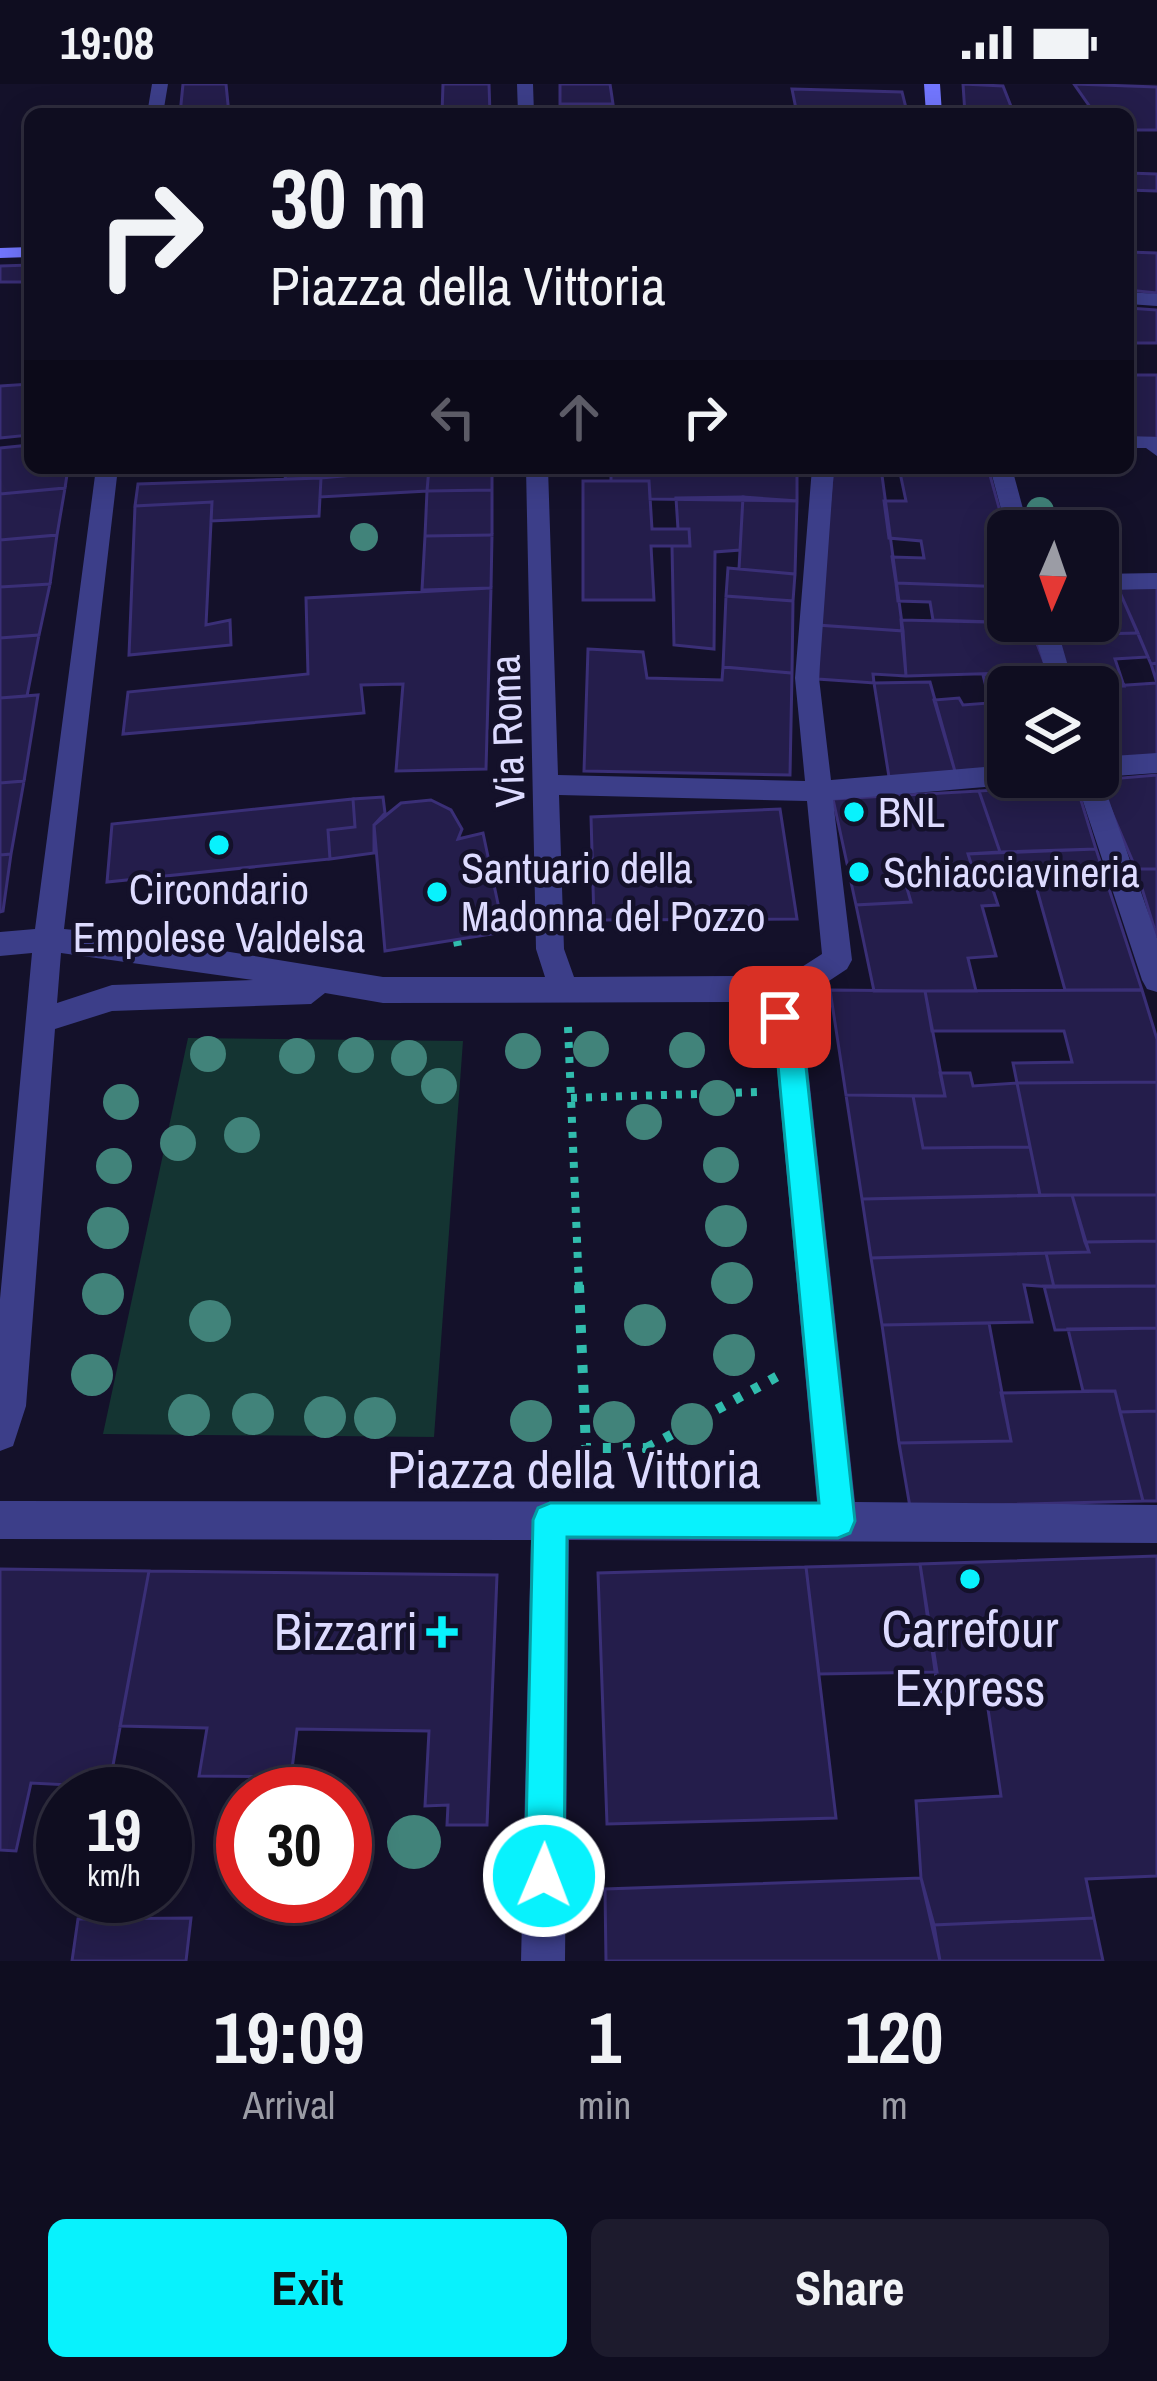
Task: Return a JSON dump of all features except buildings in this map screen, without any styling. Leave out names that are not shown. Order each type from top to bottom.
[{"type":"street","points":[[0,1432],[8,1406],[48,940],[105,474]]},
{"type":"street","name":"Via Roma","points":[[537,474],[550,949],[564,989]]},
{"type":"street","points":[[768,1005],[837,960],[807,678],[824,474]]},
{"type":"street","points":[[1003,474],[1012,510]]},
{"type":"street","points":[[1119,581],[1157,581]]},
{"type":"street","points":[[1119,766],[1157,763]]},
{"type":"street","points":[[549,784],[818,790],[987,778]]},
{"type":"street","points":[[1095,798],[1157,980]]},
{"type":"street","points":[[0,944],[48,940],[126,947],[383,989]]},
{"type":"street","points":[[44,1020],[112,998],[383,989],[733,989],[768,1005],[789,1030],[838,1521]]},
{"type":"street","name":"Piazza della Vittoria","points":[[0,1520],[1157,1524]]},
{"type":"street","points":[[543,1961],[550,1520]]},
{"type":"path","points":[[584,1026],[568,1027],[586,1448],[647,1448],[778,1376]]},
{"type":"path","points":[[571,1098],[758,1092]]},
{"type":"path","points":[[647,1448],[648,1468]]},
{"type":"green space","points":[[188,1038],[463,1041],[434,1437],[103,1434]]},
{"type":"place","name":"BNL","points":[[854,812]]},
{"type":"place","name":"Circondario Empolese Valdelsa","points":[[219,845]]},
{"type":"place","name":"Schiacciavineria","points":[[859,872]]},
{"type":"place","name":"Santuario della Madonna del Pozzo","points":[[437,892]]},
{"type":"place","name":"Carrefour Express","points":[[970,1579]]},
{"type":"place","name":"Bizzarri","points":[[442,1632]]},
{"type":"route","points":[[544,1876],[550,1520],[838,1521],[789,1030],[780,1017]]}]
